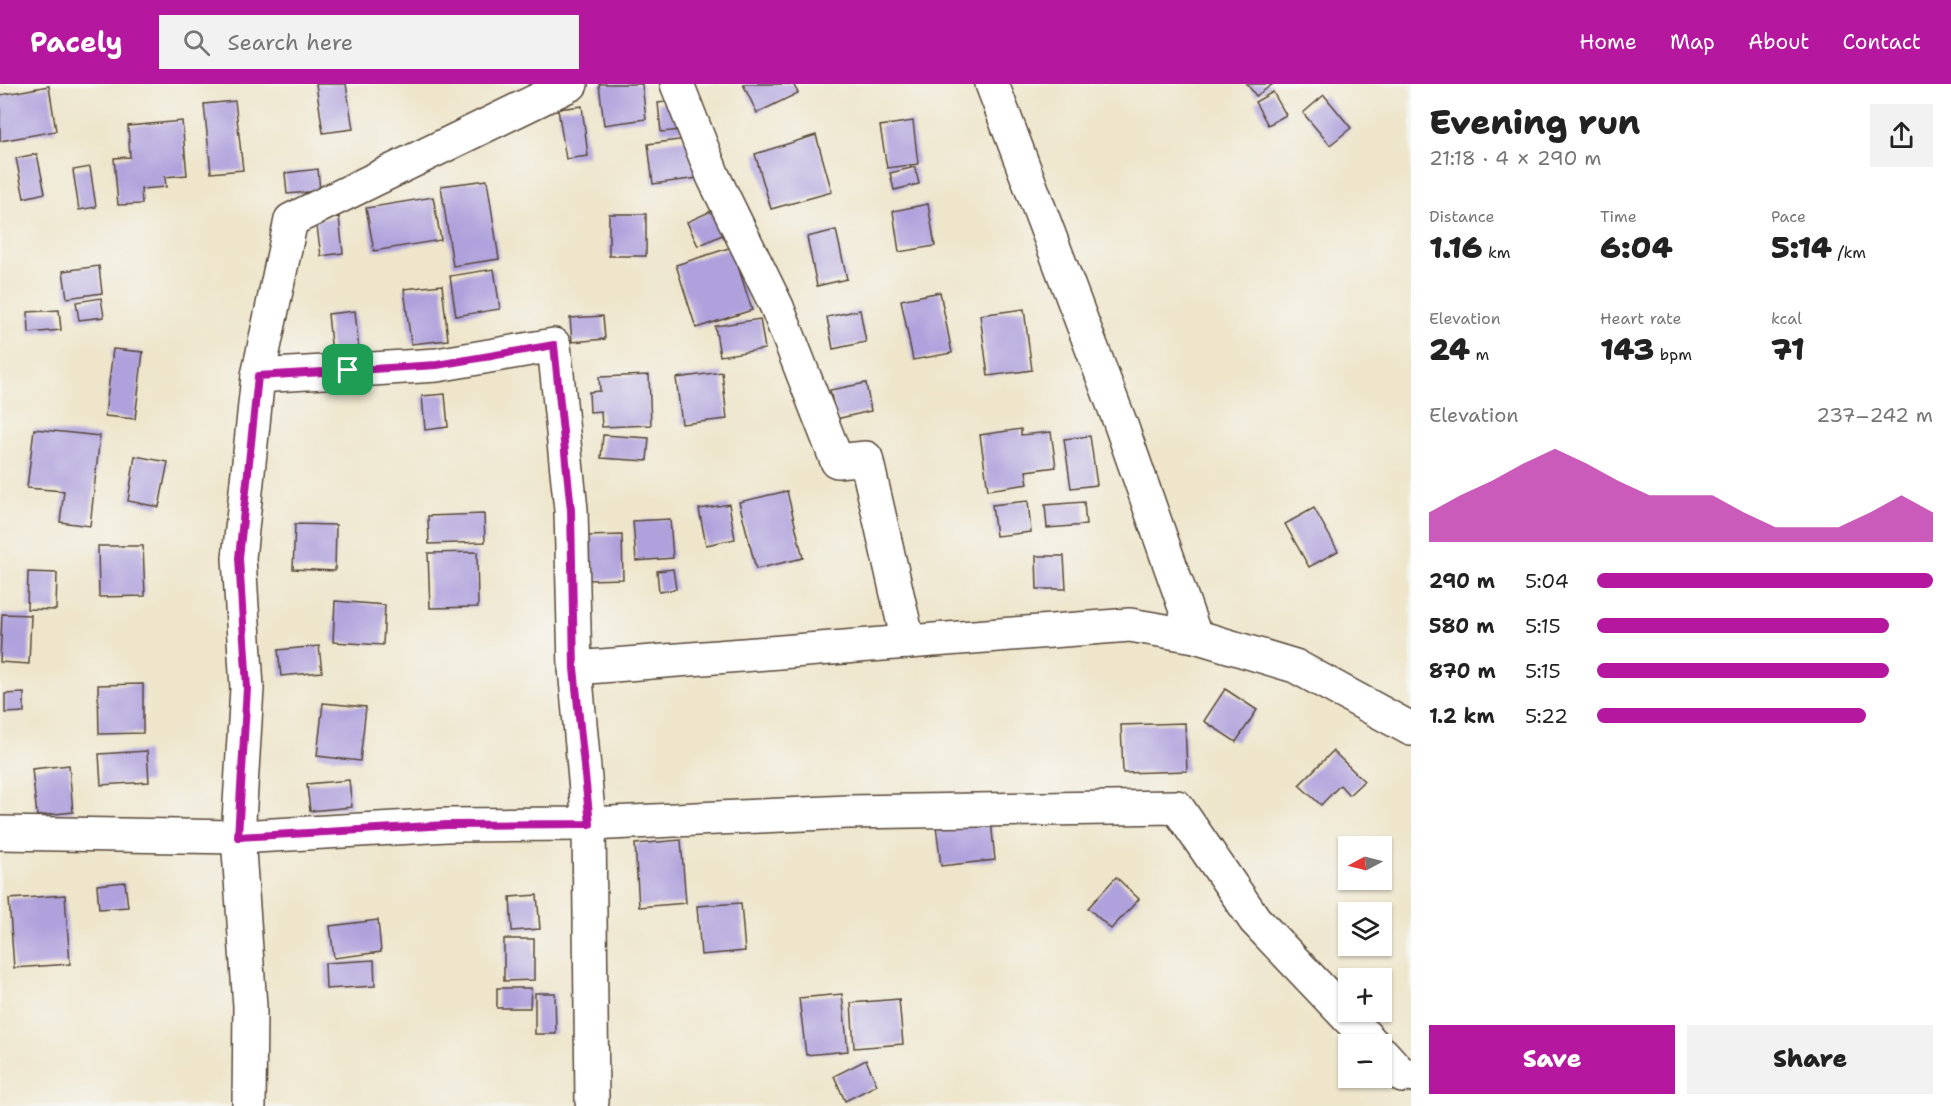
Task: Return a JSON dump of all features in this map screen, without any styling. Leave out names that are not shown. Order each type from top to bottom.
[{"type":"street","points":[[249,1106],[250,1005],[238,837],[247,688],[239,558],[258,376],[291,220],[571,84]]},
{"type":"street","points":[[677,84],[713,176],[777,307],[837,461],[866,458],[908,642]]},
{"type":"street","points":[[993,84],[1116,414],[1195,636]]},
{"type":"street","points":[[258,376],[437,365],[554,345],[571,510],[574,668],[590,824],[592,1102]]},
{"type":"street","points":[[574,668],[1130,625],[1195,636],[1295,666],[1411,729]]},
{"type":"street","points":[[0,833],[238,837],[447,825],[590,824],[848,812],[1177,807],[1255,920],[1363,1034]]},
{"type":"street","points":[[1392,1064],[1403,1076],[1411,1075]]},
{"type":"building","points":[[316,84],[346,84],[353,129],[323,133]]},
{"type":"building","points":[[599,84],[642,84],[646,119],[604,125]]},
{"type":"building","points":[[743,84],[793,84],[798,93],[757,113]]},
{"type":"building","points":[[1247,84],[1273,84],[1256,96]]},
{"type":"building","points":[[49,86],[56,131],[0,141],[0,95]]},
{"type":"building","points":[[1273,92],[1286,115],[1268,125],[1255,102]]},
{"type":"building","points":[[1324,95],[1351,128],[1330,145],[1303,113]]},
{"type":"building","points":[[679,100],[683,130],[661,132],[658,103]]},
{"type":"building","points":[[235,101],[243,170],[211,173],[204,104]]},
{"type":"building","points":[[582,106],[588,156],[566,159],[558,109]]},
{"type":"building","points":[[182,121],[187,175],[165,177],[166,187],[141,189],[142,204],[118,205],[114,158],[130,157],[128,126]]},
{"type":"building","points":[[913,121],[918,164],[887,168],[880,126]]},
{"type":"building","points":[[816,135],[832,192],[771,209],[755,154]]},
{"type":"building","points":[[694,138],[698,178],[653,184],[648,144]]},
{"type":"building","points":[[37,154],[45,193],[24,198],[16,158]]},
{"type":"building","points":[[90,167],[96,207],[79,210],[73,170]]},
{"type":"building","points":[[915,167],[919,184],[894,190],[890,173]]},
{"type":"building","points":[[318,169],[320,191],[287,194],[285,173]]},
{"type":"building","points":[[487,180],[499,259],[453,266],[441,186]]},
{"type":"building","points":[[433,197],[441,240],[374,251],[366,208]]},
{"type":"building","points":[[928,204],[935,246],[899,252],[893,211]]},
{"type":"building","points":[[718,208],[729,232],[698,246],[687,222]]},
{"type":"building","points":[[609,214],[646,214],[646,256],[609,256]]},
{"type":"building","points":[[339,217],[343,253],[321,256],[316,220]]},
{"type":"building","points":[[836,230],[847,279],[817,286],[807,237]]},
{"type":"building","points":[[732,247],[752,310],[696,328],[676,265]]},
{"type":"building","points":[[99,266],[102,293],[67,298],[63,271]]},
{"type":"building","points":[[494,269],[500,309],[456,316],[450,276]]},
{"type":"building","points":[[442,285],[448,340],[411,344],[404,289]]},
{"type":"building","points":[[940,292],[952,353],[913,360],[901,300]]},
{"type":"building","points":[[101,298],[104,317],[79,320],[76,302]]},
{"type":"building","points":[[1024,309],[1032,370],[988,376],[980,315]]},
{"type":"building","points":[[59,310],[61,330],[29,333],[28,312]]},
{"type":"building","points":[[860,310],[866,342],[833,349],[827,317]]},
{"type":"building","points":[[355,311],[359,351],[332,354],[328,314]]},
{"type":"building","points":[[603,316],[605,339],[572,342],[570,318]]},
{"type":"building","points":[[760,319],[765,349],[720,356],[715,326]]},
{"type":"building","points":[[113,349],[143,352],[135,419],[105,416]]},
{"type":"building","points":[[722,372],[727,419],[682,424],[676,378]]},
{"type":"building","points":[[649,375],[651,425],[602,427],[601,411],[590,412],[589,392],[600,391],[599,377]]},
{"type":"building","points":[[866,383],[871,411],[836,419],[830,390]]},
{"type":"building","points":[[445,394],[448,427],[425,430],[422,396]]},
{"type":"building","points":[[34,429],[100,436],[90,526],[60,522],[64,491],[27,488]]},
{"type":"building","points":[[1021,429],[1021,435],[1051,432],[1056,467],[1026,471],[1028,484],[988,490],[980,435]]},
{"type":"building","points":[[603,435],[649,438],[647,461],[601,458]]},
{"type":"building","points":[[1090,436],[1097,485],[1071,488],[1064,439]]},
{"type":"building","points":[[135,456],[168,462],[159,507],[128,501]]},
{"type":"building","points":[[787,491],[803,558],[756,569],[739,502]]},
{"type":"building","points":[[1028,501],[1031,532],[996,536],[992,505]]},
{"type":"building","points":[[1084,502],[1086,525],[1047,528],[1045,505]]},
{"type":"building","points":[[729,504],[735,539],[706,545],[699,509]]},
{"type":"building","points":[[1314,508],[1338,551],[1309,567],[1285,524]]},
{"type":"building","points":[[484,514],[485,542],[429,544],[428,516]]},
{"type":"building","points":[[670,519],[673,558],[636,561],[633,521]]},
{"type":"building","points":[[295,524],[336,525],[335,571],[293,569]]},
{"type":"building","points":[[622,535],[623,579],[587,580],[586,536]]},
{"type":"building","points":[[98,546],[143,546],[145,596],[99,597]]},
{"type":"building","points":[[477,552],[478,607],[430,608],[428,553]]},
{"type":"building","points":[[1036,556],[1064,556],[1066,589],[1037,589]]},
{"type":"building","points":[[673,569],[676,589],[659,592],[657,571]]},
{"type":"building","points":[[28,572],[57,573],[56,610],[27,609]]},
{"type":"building","points":[[335,601],[385,605],[383,645],[333,642]]},
{"type":"building","points":[[2,614],[31,615],[29,664],[0,662]]},
{"type":"building","points":[[319,646],[322,672],[281,676],[278,650]]},
{"type":"building","points":[[143,684],[143,733],[99,734],[98,685]]},
{"type":"building","points":[[1225,689],[1257,710],[1236,742],[1204,721]]},
{"type":"building","points":[[24,693],[24,712],[5,713],[5,694]]},
{"type":"building","points":[[323,703],[366,707],[360,761],[317,756]]},
{"type":"building","points":[[1185,723],[1187,771],[1123,773],[1121,725]]},
{"type":"building","points":[[147,751],[149,782],[101,785],[99,754]]},
{"type":"building","points":[[1333,751],[1364,781],[1349,795],[1340,785],[1321,805],[1299,785]]},
{"type":"building","points":[[69,765],[73,812],[37,816],[32,769]]},
{"type":"building","points":[[349,780],[352,807],[310,811],[307,784]]},
{"type":"building","points":[[991,820],[995,860],[941,866],[936,826]]},
{"type":"building","points":[[681,840],[686,903],[639,907],[635,844]]},
{"type":"building","points":[[1116,877],[1139,899],[1111,929],[1088,908]]},
{"type":"building","points":[[125,882],[128,907],[99,909],[97,885]]},
{"type":"building","points":[[65,895],[70,964],[14,968],[9,899]]},
{"type":"building","points":[[537,895],[540,929],[512,931],[510,897]]},
{"type":"building","points":[[741,903],[745,951],[701,955],[697,906]]},
{"type":"building","points":[[378,920],[381,952],[334,958],[330,926]]},
{"type":"building","points":[[504,939],[534,939],[534,980],[504,981]]},
{"type":"building","points":[[374,960],[375,986],[326,989],[325,963]]},
{"type":"building","points":[[497,988],[531,988],[530,1008],[497,1008]]},
{"type":"building","points":[[535,993],[555,993],[556,1034],[535,1034]]},
{"type":"building","points":[[842,994],[848,1051],[806,1055],[799,998]]},
{"type":"building","points":[[899,999],[903,1044],[854,1048],[851,1003]]},
{"type":"building","points":[[866,1060],[877,1085],[845,1101],[834,1076]]},
{"type":"route","points":[[554,345],[571,510],[574,668],[590,824],[447,825],[238,837],[247,688],[239,558],[258,376],[348,370],[437,365],[554,345]]}]
